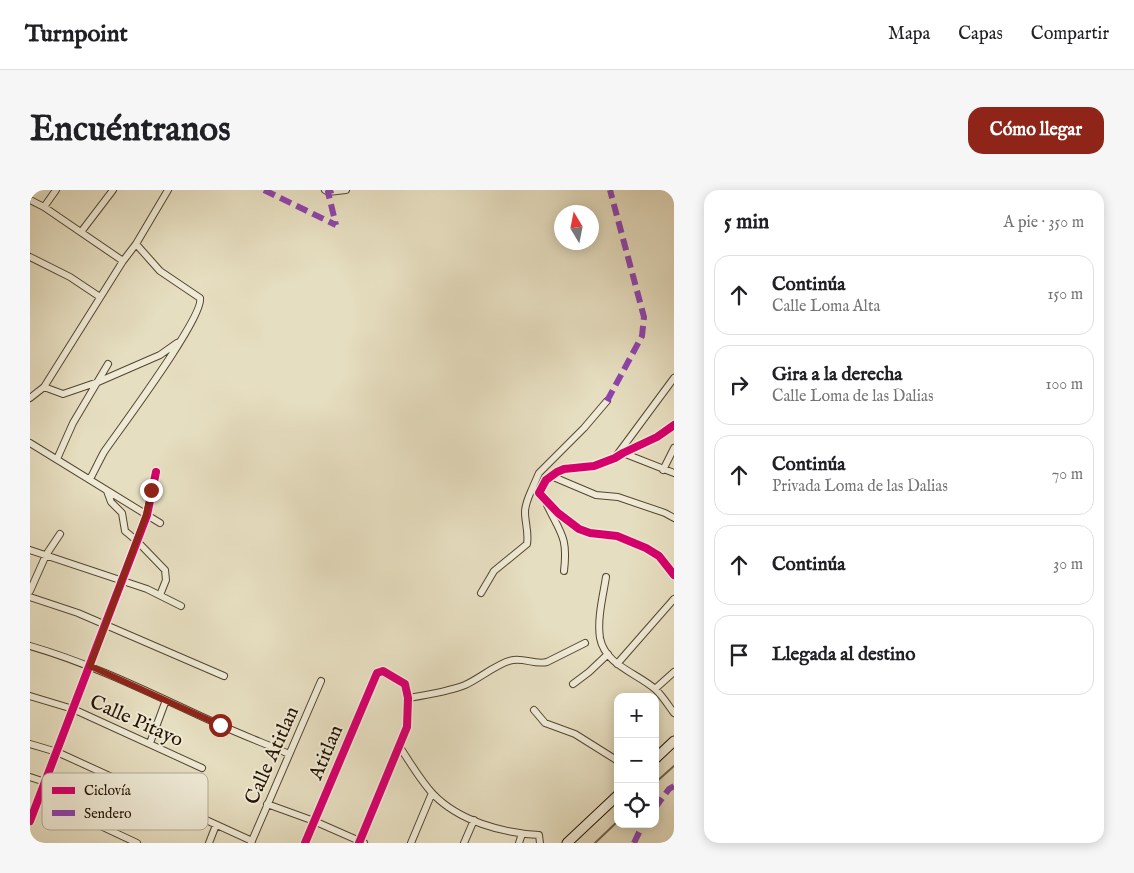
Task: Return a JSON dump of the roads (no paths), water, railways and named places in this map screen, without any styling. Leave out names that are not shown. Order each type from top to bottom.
[{"type":"street","points":[[44,207],[56,190]]},
{"type":"street","points":[[82,232],[113,190]]},
{"type":"street","points":[[30,398],[44,386],[123,261],[136,244],[168,190]]},
{"type":"street","points":[[325,190],[328,192],[346,190]]},
{"type":"street","points":[[30,200],[44,207],[123,261]]},
{"type":"street","points":[[90,480],[104,452],[138,406],[190,325],[200,303],[200,298],[160,271],[136,244]]},
{"type":"street","points":[[30,257],[70,277],[100,297]]},
{"type":"street","points":[[44,386],[63,394],[98,382],[160,355],[180,341]]},
{"type":"street","points":[[57,459],[73,423],[108,364]]},
{"type":"street","points":[[615,458],[674,378]]},
{"type":"street","points":[[481,593],[494,571],[527,544],[526,503],[539,473],[578,434],[607,401]]},
{"type":"street","points":[[539,493],[546,480],[564,469],[594,466],[615,458],[657,437],[674,425]]},
{"type":"street","points":[[30,443],[160,523]]},
{"type":"street","points":[[663,470],[674,448]]},
{"type":"street","points":[[623,453],[674,473]]},
{"type":"street","points":[[48,773],[137,541],[146,515],[156,472]]},
{"type":"street","points":[[551,476],[596,495],[618,497],[665,512],[674,518]]},
{"type":"street","points":[[532,489],[579,529],[617,536],[654,552],[674,575]]},
{"type":"street","points":[[106,491],[111,502],[122,513],[125,531],[165,570],[166,580],[160,595]]},
{"type":"street","points":[[546,501],[566,544],[564,571]]},
{"type":"street","points":[[30,591],[46,555],[60,534]]},
{"type":"street","points":[[30,550],[123,580],[160,595],[180,606]]},
{"type":"street","points":[[606,577],[600,630],[602,645],[617,664],[656,689],[674,713]]},
{"type":"street","points":[[30,597],[78,613],[224,676]]},
{"type":"street","points":[[617,664],[674,599]]},
{"type":"street","points":[[267,804],[314,821],[361,842],[408,720],[408,698],[437,693],[466,684],[511,660],[522,660],[540,664],[547,662],[585,643]]},
{"type":"street","points":[[30,646],[90,666],[289,754]]},
{"type":"street","points":[[573,684],[608,654]]},
{"type":"street","name":"Atitlan","points":[[305,843],[376,673],[383,671],[403,682],[408,698]]},
{"type":"street","points":[[656,689],[674,672]]},
{"type":"street","name":"Calle Atitlan","points":[[251,842],[321,681]]},
{"type":"street","name":"Calle Pitayo","points":[[30,696],[73,709],[202,768]]},
{"type":"street","points":[[150,743],[166,700]]},
{"type":"street","points":[[534,710],[545,724],[575,734],[614,758]]},
{"type":"street","points":[[659,755],[674,741]]},
{"type":"street","points":[[30,744],[56,752],[102,773]]},
{"type":"street","points":[[399,746],[432,793],[450,808],[474,820],[502,830],[539,835],[540,843]]},
{"type":"street","points":[[30,777],[42,781]]},
{"type":"street","points":[[30,821],[42,790]]},
{"type":"street","points":[[411,843],[432,793]]},
{"type":"street","points":[[567,843],[614,799]]},
{"type":"street","points":[[464,843],[474,820]]},
{"type":"street","points":[[208,821],[251,842]]},
{"type":"street","points":[[209,843],[216,825]]},
{"type":"street","points":[[109,830],[137,843]]},
{"type":"street","points":[[518,843],[522,834]]},
{"type":"waterway","points":[[659,779],[674,766]]},
{"type":"waterway","points":[[595,843],[614,825]]}]
